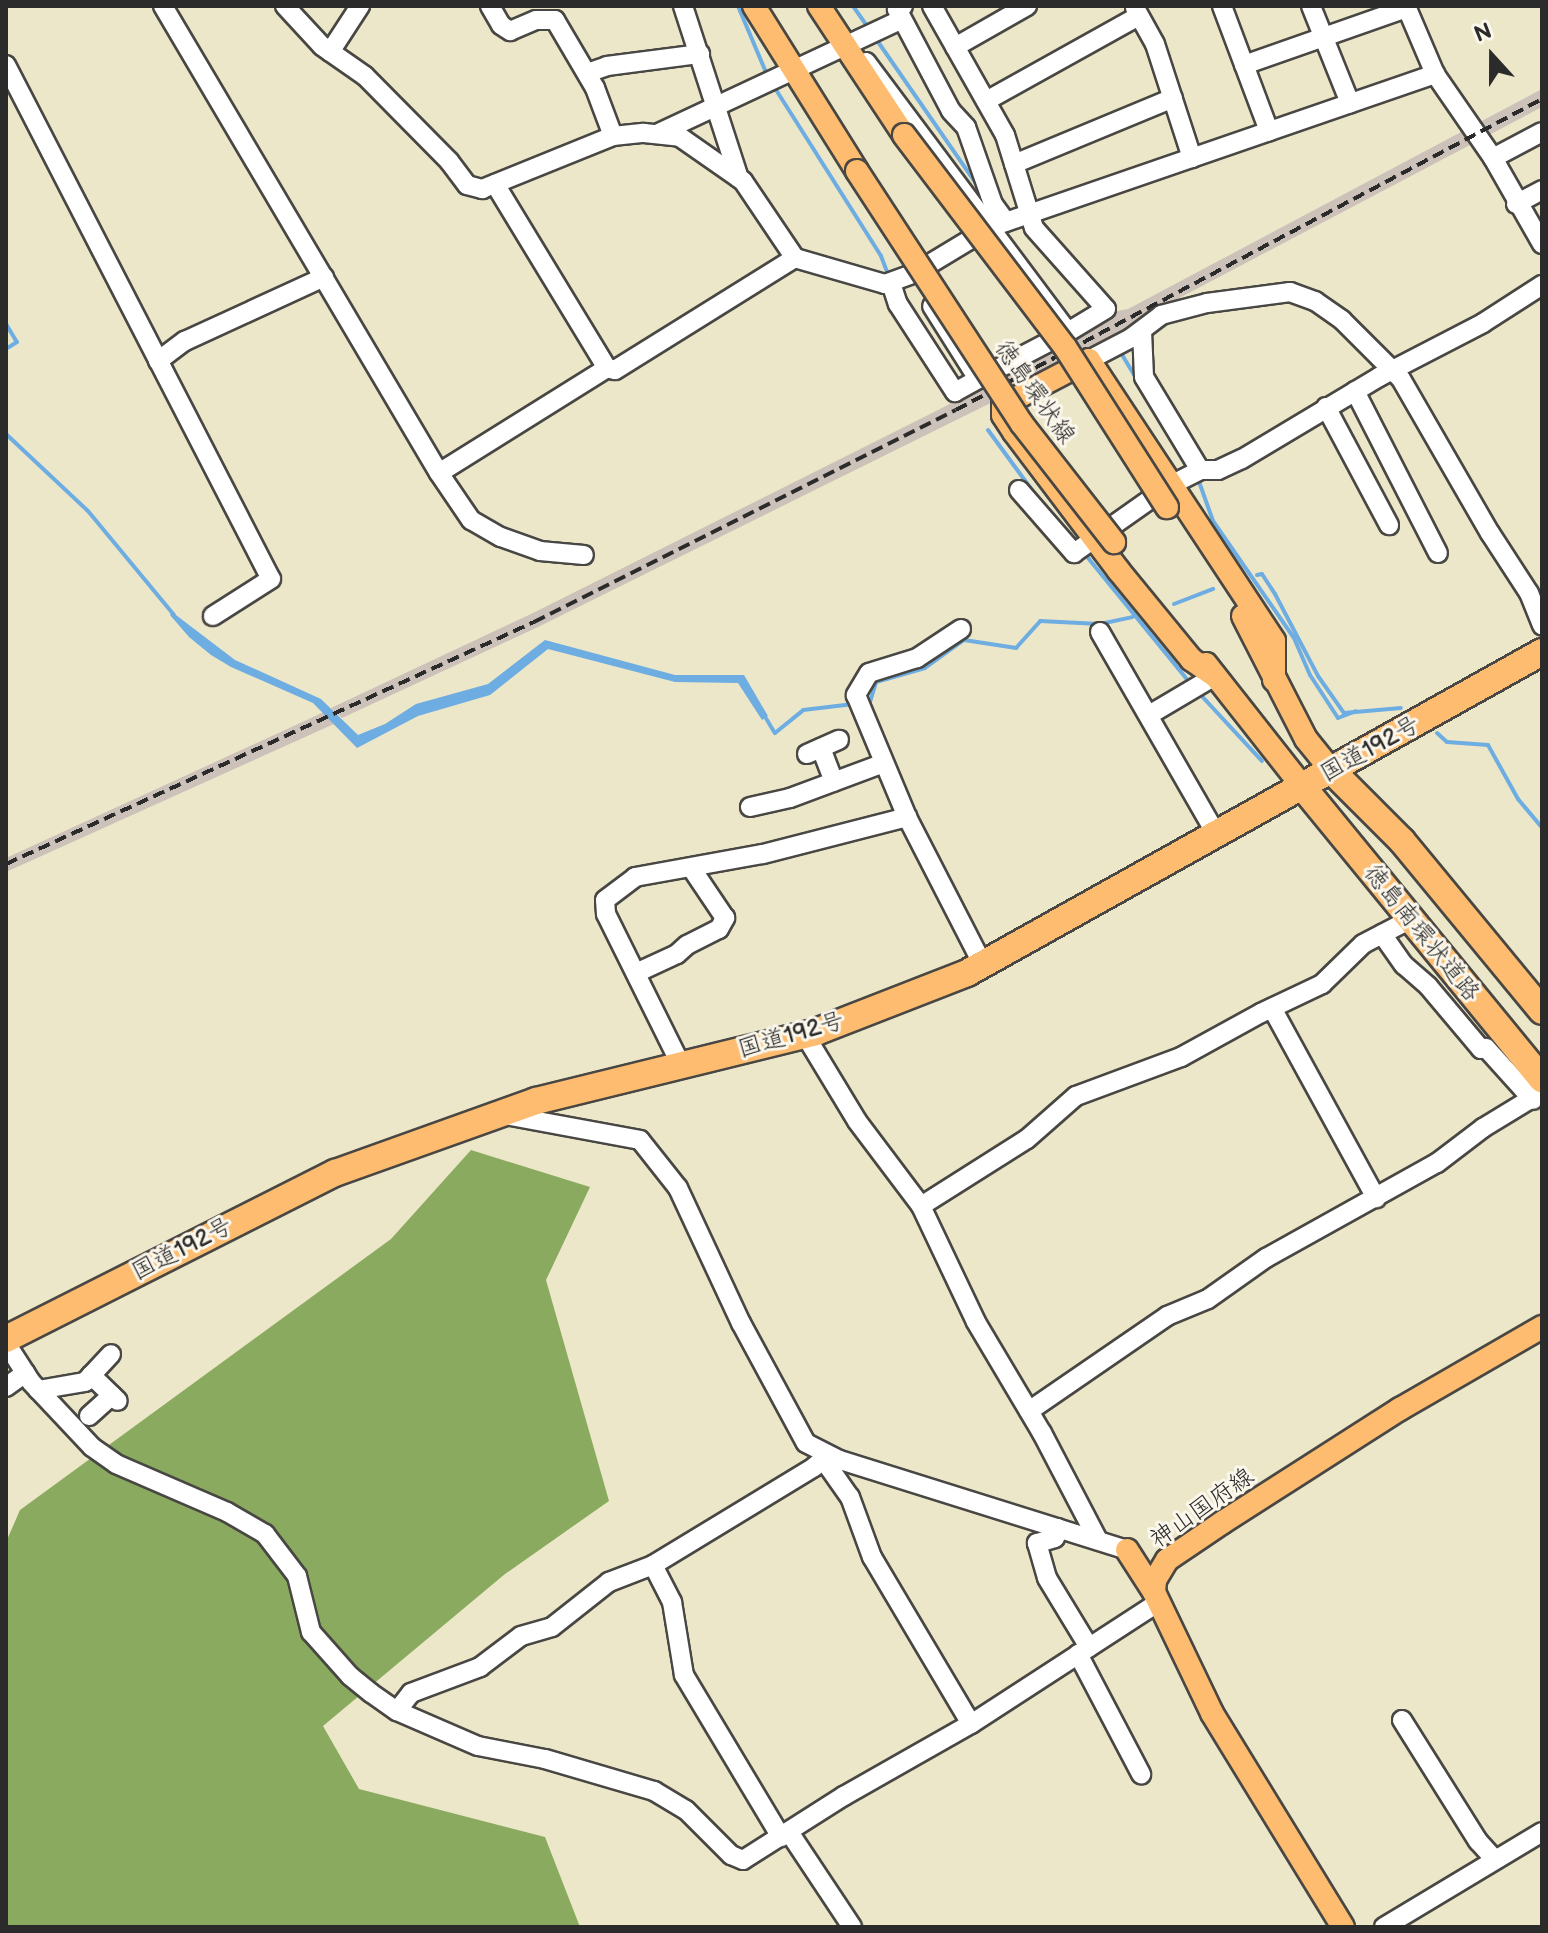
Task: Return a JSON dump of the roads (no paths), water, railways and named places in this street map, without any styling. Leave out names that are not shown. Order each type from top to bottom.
[{"type":"highway","name":"国道192号","points":[[6,1341],[335,1173],[536,1101],[805,1035],[983,965],[1542,652]]},
{"type":"highway","name":"徳島南環状道路","points":[[1331,770],[1402,841],[1542,1011]]},
{"type":"highway","name":"徳島南環状道路","points":[[1302,786],[1411,919],[1539,1090]]},
{"type":"main road","name":"徳島環状線","points":[[754,6],[779,78],[857,171],[1022,424],[1092,545],[1201,684],[1302,786]]},
{"type":"main road","name":"徳島環状線","points":[[819,6],[904,135],[1065,347],[1168,496],[1240,609],[1306,739],[1331,770]]},
{"type":"main road","points":[[1092,545],[1003,415],[1003,405],[1089,360],[1168,496]]},
{"type":"main road","name":"神山国府線","points":[[1156,1597],[1155,1580],[1167,1560],[1400,1409],[1542,1327]]},
{"type":"main road","points":[[1127,1550],[1167,1560]]},
{"type":"main road","points":[[1127,1550],[1156,1597],[1212,1713],[1343,1927]]},
{"type":"street","points":[[163,6],[439,473],[471,520],[501,537],[540,551],[584,555]]},
{"type":"street","points":[[285,6],[330,52],[365,76],[449,161],[467,185],[482,189],[613,136],[657,134],[680,137],[739,178]]},
{"type":"street","points":[[330,52],[360,6]]},
{"type":"street","points":[[490,6],[501,25],[510,31],[536,20],[555,20],[587,73],[613,136]]},
{"type":"street","points":[[683,6],[739,178],[795,258],[891,283],[913,274],[998,224],[1435,74]]},
{"type":"street","points":[[891,283],[898,304],[955,392],[1106,309],[1053,246],[1040,238],[1029,214],[1005,135],[932,6]]},
{"type":"street","points":[[955,47],[1027,6]]},
{"type":"street","points":[[1222,6],[1269,131]]},
{"type":"street","points":[[1311,6],[1350,103]]},
{"type":"street","points":[[1244,65],[1406,7],[1435,74],[1493,158],[1516,204],[1542,244]]},
{"type":"street","points":[[986,101],[1136,11],[1155,44],[1192,158]]},
{"type":"street","points":[[657,134],[871,33],[902,12],[951,111],[966,127],[998,224]]},
{"type":"street","points":[[846,45],[861,56],[998,224],[1068,332]]},
{"type":"street","points":[[587,73],[607,66],[700,54]]},
{"type":"street","points":[[6,65],[271,579],[213,616]]},
{"type":"street","points":[[779,78],[802,104],[978,379]]},
{"type":"street","points":[[1014,164],[1173,98]]},
{"type":"street","points":[[1493,158],[1542,132]]},
{"type":"street","points":[[495,184],[607,368],[615,370],[795,258]]},
{"type":"street","points":[[1516,204],[1542,190]]},
{"type":"street","points":[[158,361],[185,341],[324,277]]},
{"type":"street","points":[[1019,490],[1074,553],[1092,545],[1168,496],[1196,472],[1218,470],[1242,459],[1326,407],[1483,323],[1542,285]]},
{"type":"street","points":[[1089,360],[1142,331],[1161,315],[1207,303],[1290,292],[1315,301],[1342,320],[1401,379],[1490,533],[1529,593],[1542,626]]},
{"type":"street","points":[[1142,331],[1144,377],[1196,472]]},
{"type":"street","points":[[439,473],[607,368]]},
{"type":"street","points":[[1355,391],[1438,553]]},
{"type":"street","points":[[1326,407],[1389,525]]},
{"type":"street","points":[[1379,507],[1407,492]]},
{"type":"street","points":[[961,629],[917,658],[869,673],[859,703],[907,817],[983,965]]},
{"type":"street","points":[[1100,632],[1216,834]]},
{"type":"street","points":[[1149,715],[1201,684]]},
{"type":"street","points":[[834,782],[814,751],[839,740]]},
{"type":"street","points":[[750,807],[790,798],[884,763]]},
{"type":"street","points":[[681,1065],[606,914],[605,900],[635,877],[692,869],[907,817]]},
{"type":"street","points":[[636,973],[677,954],[687,945],[719,929],[725,918],[692,869]]},
{"type":"street","points":[[921,1206],[1027,1139],[1076,1096],[1181,1057],[1322,984],[1363,944],[1411,919]]},
{"type":"street","points":[[1029,1411],[1167,1316],[1208,1299],[1266,1258],[1437,1163],[1539,1090],[1486,1048],[1481,1049],[1428,986],[1404,965],[1382,934]]},
{"type":"street","points":[[1272,1008],[1376,1198]]},
{"type":"street","points":[[805,1035],[857,1121],[921,1206],[976,1322],[1029,1411],[1098,1540]]},
{"type":"street","points":[[499,1114],[640,1140],[678,1188],[741,1323],[806,1443],[827,1456],[1127,1550]]},
{"type":"street","points":[[6,1341],[38,1390],[92,1447],[116,1464],[227,1512],[265,1534],[297,1576],[311,1632],[350,1676],[397,1711],[478,1746],[560,1763],[654,1791],[695,1817],[731,1855],[743,1860],[844,1796],[971,1724],[1083,1651],[1156,1597]]},
{"type":"street","points":[[38,1390],[85,1382],[111,1354]]},
{"type":"street","points":[[6,1387],[25,1373]]},
{"type":"street","points":[[89,1416],[115,1398],[91,1375]]},
{"type":"street","points":[[397,1711],[411,1693],[480,1667],[521,1636],[552,1627],[609,1582],[653,1565],[814,1467],[827,1456]]},
{"type":"street","points":[[827,1456],[828,1466],[850,1497],[872,1557],[971,1724]]},
{"type":"street","points":[[1058,1528],[1055,1538],[1037,1543],[1047,1578],[1141,1774]]},
{"type":"street","points":[[653,1565],[672,1602],[684,1675],[785,1835],[852,1927]]},
{"type":"street","points":[[1402,1720],[1478,1841],[1494,1859]]},
{"type":"street","points":[[1384,1927],[1542,1832]]},
{"type":"water","points":[[172,612],[235,660],[321,699],[358,735],[385,724],[416,704],[488,684],[545,640],[675,675],[744,675],[768,716],[762,720],[738,683],[675,682],[548,649],[490,695],[418,716],[357,748],[313,703],[211,655],[189,637],[170,615]]},
{"type":"waterway","points":[[738,6],[768,77]]},
{"type":"waterway","points":[[853,6],[869,29]]},
{"type":"waterway","points":[[874,36],[977,185]]},
{"type":"waterway","points":[[773,85],[881,256],[888,274]]},
{"type":"waterway","points":[[1075,287],[1091,307]]},
{"type":"waterway","points":[[6,324],[17,342],[6,349]]},
{"type":"waterway","points":[[1121,353],[1138,381]]},
{"type":"waterway","points":[[988,430],[1040,501]]},
{"type":"waterway","points":[[6,434],[88,511],[174,615]]},
{"type":"waterway","points":[[1197,476],[1213,521],[1294,638],[1310,675],[1338,718],[1356,711]]},
{"type":"waterway","points":[[1084,553],[1190,683]]},
{"type":"waterway","points":[[1257,575],[1262,574],[1275,594],[1318,676],[1344,713],[1401,708]]},
{"type":"waterway","points":[[1174,604],[1213,589]]},
{"type":"waterway","points":[[866,703],[870,702],[876,682],[925,668],[964,640],[1016,648],[1040,621],[1100,624],[1132,617]]},
{"type":"waterway","points":[[1198,692],[1262,761]]},
{"type":"waterway","points":[[764,715],[775,733],[803,710],[854,704]]},
{"type":"waterway","points":[[1437,733],[1447,742],[1488,745],[1518,799],[1542,828]]},
{"type":"railway","points":[[6,864],[534,622],[956,410],[1542,99]]}]
